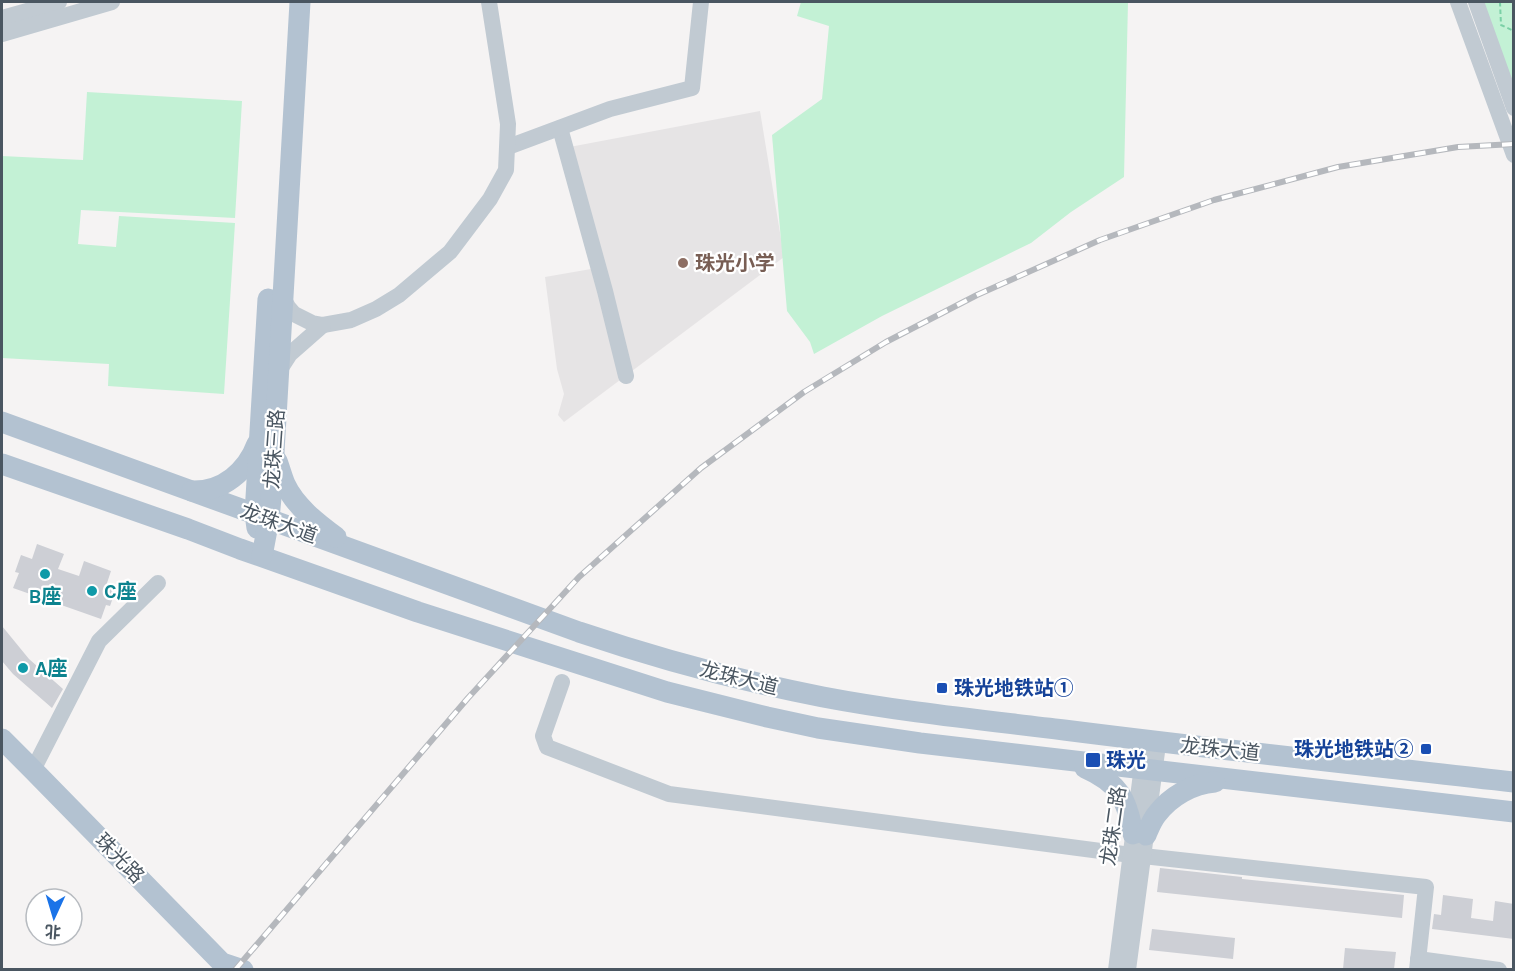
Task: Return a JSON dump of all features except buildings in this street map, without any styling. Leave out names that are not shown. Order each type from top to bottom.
[{"type":"main road","name":"龙珠三路","points":[[262,556],[286,2]]},
{"type":"main road","name":"龙珠三路","points":[[267,436],[279,371],[300,2]]},
{"type":"main road","name":"龙珠大道","points":[[2,422],[598,638],[725,676],[874,706],[1152,741],[1514,782]]},
{"type":"main road","points":[[189,490],[198,491],[225,483],[239,473],[267,436]]},
{"type":"main road","points":[[267,436],[285,485],[296,501],[327,531],[356,551]]},
{"type":"main road","name":"龙珠大道","points":[[2,464],[429,616],[618,677],[717,706],[788,722],[869,736],[1514,812]]},
{"type":"main road","name":"珠光路","points":[[2,739],[218,966],[243,969]]},
{"type":"main road","points":[[1071,761],[1109,781],[1122,796],[1138,845]]},
{"type":"main road","points":[[1138,845],[1155,816],[1168,801],[1185,790],[1206,783],[1231,780]]},
{"type":"street","points":[[2,18],[59,2]]},
{"type":"street","points":[[2,34],[112,2]]},
{"type":"street","points":[[283,298],[294,314],[312,323],[323,325],[351,320],[376,309],[399,295],[450,252],[490,199],[506,170],[508,124],[489,2]]},
{"type":"street","points":[[508,147],[610,110],[692,88],[700,2]]},
{"type":"street","points":[[1458,2],[1514,155]]},
{"type":"street","points":[[1476,2],[1514,108]]},
{"type":"street","points":[[560,128],[626,376]]},
{"type":"street","points":[[279,371],[290,354],[323,325]]},
{"type":"street","points":[[33,770],[99,641],[158,583]]},
{"type":"street","points":[[562,682],[543,736],[547,747],[669,794],[1138,845],[1426,887],[1417,964],[1499,969]]},
{"type":"street","name":"龙珠二路","points":[[1116,969],[1138,845],[1148,770],[1144,750],[1152,741]]},
{"type":"street","name":"龙珠二路","points":[[1128,969],[1138,845]]},
{"type":"path","points":[[1500,2],[1502,25],[1514,31]]},
{"type":"shaded area","name":"珠光小学","points":[[760,111],[784,257],[564,422],[558,415],[564,394],[557,369],[545,277],[591,269],[559,149]]},
{"type":"green space","points":[[801,2],[1128,2],[1124,177],[1071,212],[1031,243],[882,316],[814,354],[810,342],[787,311],[772,135],[822,99],[829,26],[797,16]]},
{"type":"green space","points":[[1480,2],[1513,2],[1513,97]]},
{"type":"green space","points":[[87,92],[242,101],[235,218],[81,210],[78,244],[116,247],[119,216],[235,223],[224,394],[108,386],[109,364],[2,358],[2,156],[83,160]]},
{"type":"railway","points":[[235,970],[468,698],[579,577],[701,468],[804,392],[886,342],[977,295],[1100,240],[1214,200],[1338,167],[1458,147],[1514,144]]},
{"type":"place","name":"珠光小学","points":[[683,263]]},
{"type":"place","name":"B座","points":[[45,574]]},
{"type":"place","name":"C座","points":[[92,591]]},
{"type":"place","name":"A座","points":[[23,668]]},
{"type":"place","name":"珠光地铁站①","points":[[942,688]]},
{"type":"place","name":"珠光地铁站②","points":[[1426,749]]},
{"type":"place","name":"珠光","points":[[1093,760]]}]
